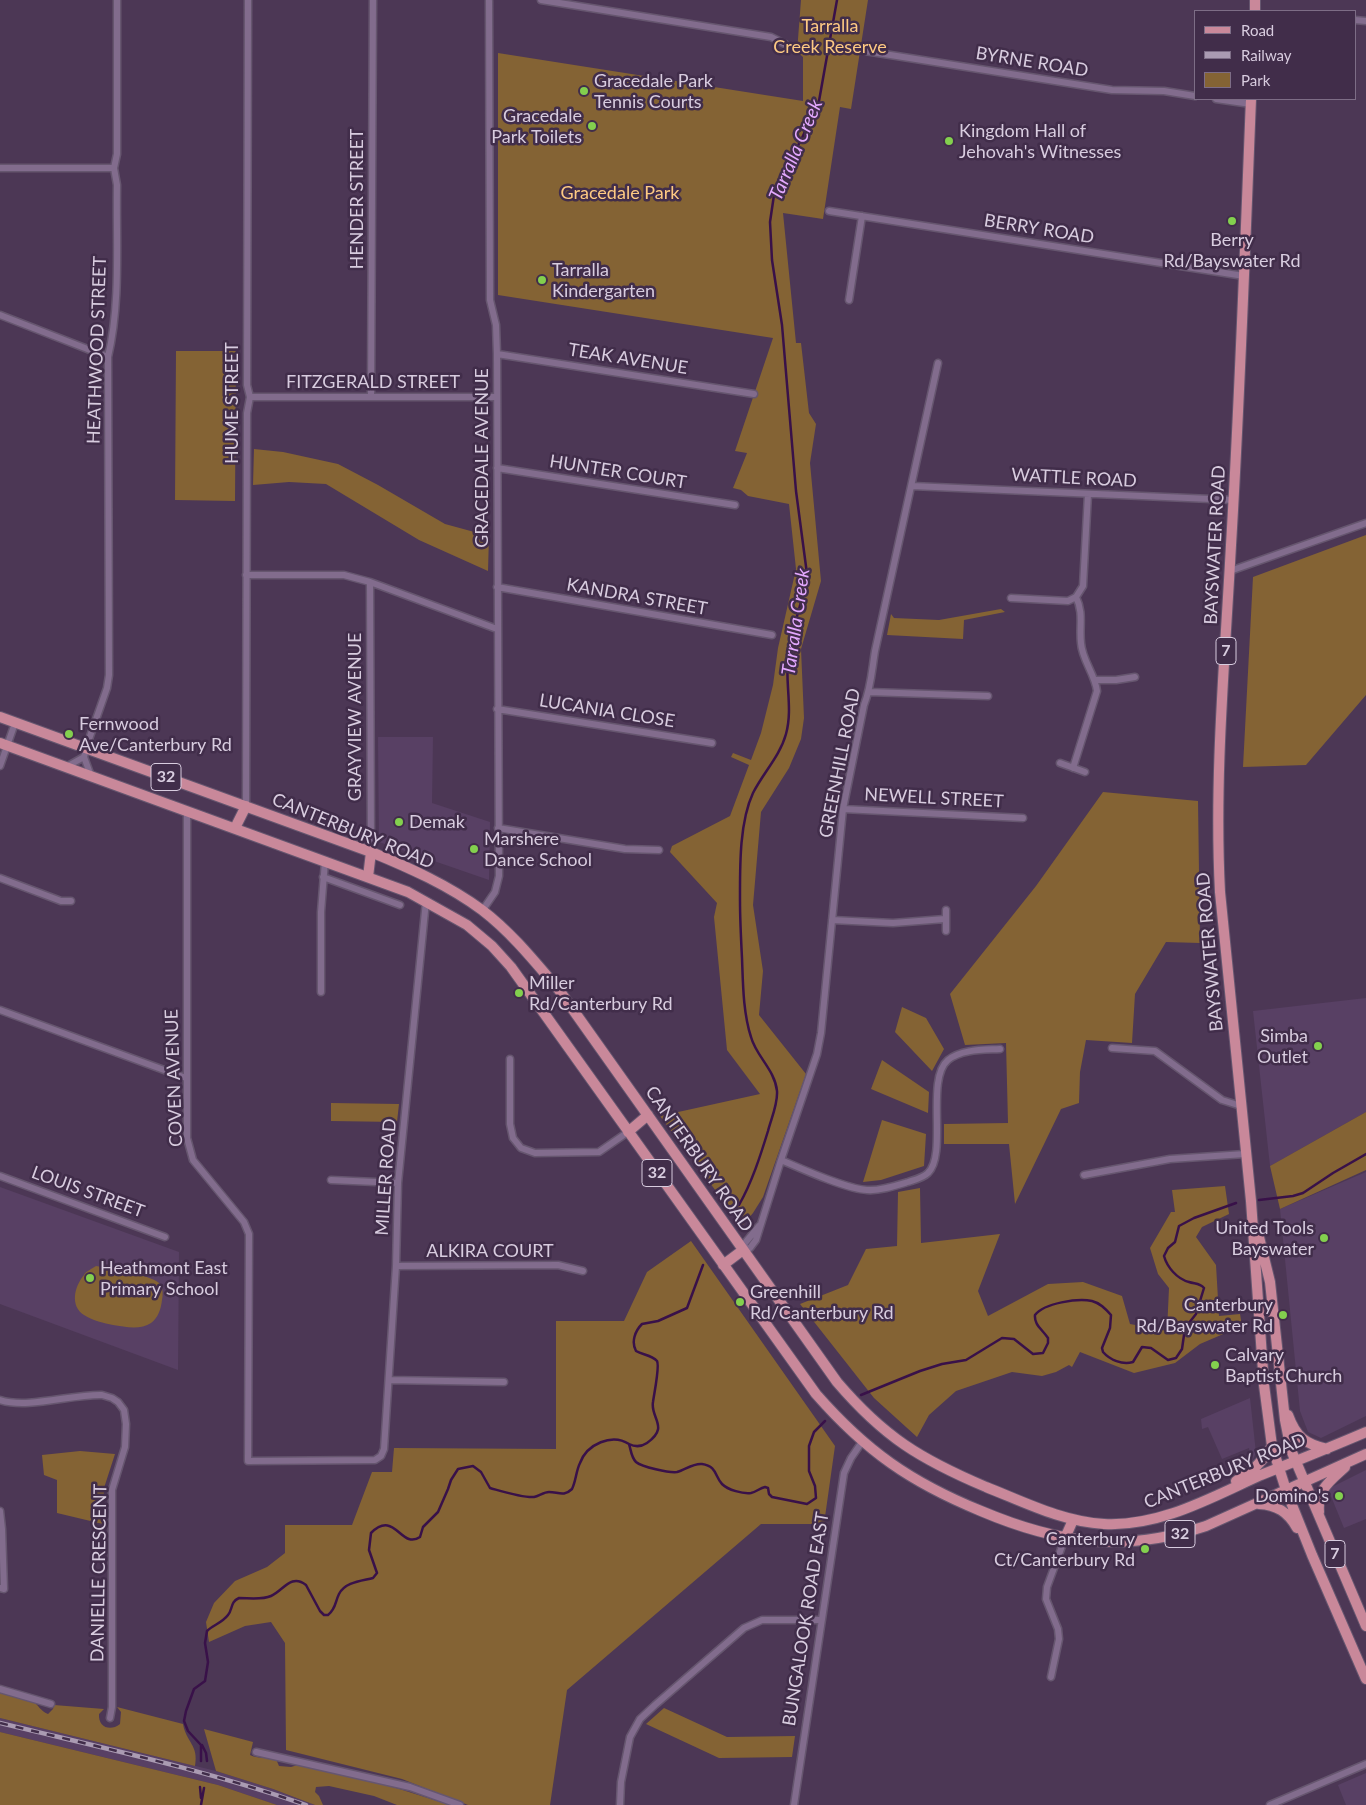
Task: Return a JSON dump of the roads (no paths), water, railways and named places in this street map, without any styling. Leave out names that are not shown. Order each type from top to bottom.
[{"type":"main road","name":"BAYSWATER ROAD","points":[[1251,102],[1234,500],[1220,759],[1218,855],[1224,941],[1251,1201],[1264,1385],[1272,1446],[1286,1490],[1312,1555],[1366,1679]]},
{"type":"main road","name":"CANTERBURY ROAD","points":[[0,717],[85,753],[246,806],[371,852],[430,878],[482,911],[523,947],[559,990],[837,1382],[858,1406],[884,1430],[902,1444],[938,1466],[1020,1501],[1072,1520],[1104,1524],[1147,1521],[1181,1510],[1366,1432]]},
{"type":"main road","name":"CANTERBURY ROAD","points":[[4,744],[408,892],[467,925],[492,946],[511,967],[802,1377],[834,1415],[862,1442],[888,1462],[954,1500],[1028,1530],[1065,1538],[1110,1542],[1144,1540],[1206,1526],[1366,1454]]},
{"type":"main road","points":[[235,828],[246,806]]},
{"type":"main road","points":[[368,877],[371,852]]},
{"type":"main road","points":[[628,1132],[648,1115]]},
{"type":"main road","name":"BAYSWATER ROAD","points":[[1251,1201],[1269,1278],[1290,1450],[1366,1626]]},
{"type":"main road","points":[[723,1266],[743,1250]]},
{"type":"main road","points":[[1256,1277],[1269,1278]]},
{"type":"main road","points":[[1283,1403],[1289,1420],[1301,1438],[1308,1444],[1327,1449]]},
{"type":"main road","points":[[1212,1496],[1256,1468],[1272,1446]]},
{"type":"main road","points":[[1320,1520],[1319,1499],[1321,1491],[1354,1460]]},
{"type":"main road","points":[[1257,1504],[1274,1506],[1285,1512],[1293,1520],[1312,1555]]},
{"type":"main road","points":[[1065,1538],[1072,1520]]},
{"type":"street","name":"HEATHWOOD STREET","points":[[85,753],[107,688],[109,675],[108,358],[112,340],[116,295],[117,185],[114,168],[117,154],[117,0]]},
{"type":"street","name":"HUME STREET","points":[[246,806],[247,413],[250,397],[247,385],[248,0]]},
{"type":"street","name":"HENDER STREET","points":[[372,398],[373,0]]},
{"type":"street","name":"GRACEDALE AVENUE","points":[[482,911],[498,884],[497,354],[496,325],[490,300],[489,0]]},
{"type":"street","points":[[540,0],[771,37],[785,44]]},
{"type":"street","name":"BYRNE ROAD","points":[[865,51],[1112,90],[1164,91],[1194,96]]},
{"type":"street","points":[[1228,100],[1251,102]]},
{"type":"street","points":[[0,168],[114,168]]},
{"type":"street","name":"BERRY ROAD","points":[[829,211],[1244,276]]},
{"type":"street","points":[[849,300],[862,216]]},
{"type":"street","points":[[0,315],[108,358]]},
{"type":"street","name":"TEAK AVENUE","points":[[497,354],[754,394]]},
{"type":"street","name":"GREENHILL ROAD","points":[[743,1250],[754,1245],[756,1240],[817,1054],[821,1033],[843,809],[864,705],[869,692],[875,651],[938,363]]},
{"type":"street","name":"FITZGERALD STREET","points":[[250,397],[496,397]]},
{"type":"street","name":"HUNTER COURT","points":[[497,468],[735,505]]},
{"type":"street","name":"WATTLE ROAD","points":[[912,486],[1234,500]]},
{"type":"street","points":[[1011,598],[1068,601],[1076,597],[1083,586],[1088,494]]},
{"type":"street","points":[[1230,571],[1366,523]]},
{"type":"street","points":[[246,575],[344,575],[370,582],[497,629]]},
{"type":"street","name":"GRAYVIEW AVENUE","points":[[370,582],[371,852]]},
{"type":"street","name":"KANDRA STREET","points":[[497,587],[772,635]]},
{"type":"street","points":[[1074,768],[1097,691],[1096,680],[1081,644],[1082,611],[1076,597]]},
{"type":"street","points":[[1096,680],[1116,680],[1135,677]]},
{"type":"street","points":[[869,692],[988,696]]},
{"type":"street","name":"LUCANIA CLOSE","points":[[497,709],[712,743]]},
{"type":"street","points":[[0,766],[4,744],[15,723]]},
{"type":"street","points":[[66,767],[85,753],[91,776]]},
{"type":"street","points":[[1060,763],[1086,772]]},
{"type":"street","name":"NEWELL STREET","points":[[843,809],[1023,818]]},
{"type":"street","name":"COVEN AVENUE","points":[[187,811],[186,1078],[188,1138],[193,1160],[244,1222],[248,1234],[248,1461],[375,1460],[381,1456]]},
{"type":"street","points":[[498,828],[625,850],[659,850]]},
{"type":"street","points":[[321,992],[321,912],[324,861]]},
{"type":"street","points":[[323,877],[400,905]]},
{"type":"street","points":[[0,878],[61,901],[71,901]]},
{"type":"street","name":"MILLER ROAD","points":[[381,1456],[384,1449],[389,1380],[396,1266],[398,1183],[426,901]]},
{"type":"street","points":[[946,910],[946,931]]},
{"type":"street","points":[[832,920],[893,923],[945,919]]},
{"type":"street","points":[[0,1010],[186,1078]]},
{"type":"street","points":[[1112,1048],[1155,1051],[1222,1100],[1241,1106]]},
{"type":"street","points":[[781,1160],[839,1183],[866,1190],[901,1184],[924,1176],[932,1168],[936,1154],[938,1082],[943,1066],[948,1060],[967,1052],[1000,1049]]},
{"type":"street","points":[[510,1059],[510,1124],[513,1138],[521,1148],[535,1153],[594,1152],[604,1149],[628,1132]]},
{"type":"street","points":[[1084,1175],[1170,1159],[1245,1154]]},
{"type":"street","name":"LOUIS STREET","points":[[0,1176],[165,1236]]},
{"type":"street","points":[[331,1180],[398,1183]]},
{"type":"street","name":"ALKIRA COURT","points":[[396,1266],[558,1266],[583,1270]]},
{"type":"street","points":[[389,1380],[504,1382]]},
{"type":"street","name":"DANIELLE CRESCENT","points":[[0,1400],[24,1403],[102,1394],[112,1398],[124,1410],[126,1424],[125,1448],[112,1490],[112,1707],[110,1718]]},
{"type":"street","name":"BUNGALOOK ROAD EAST","points":[[794,1805],[844,1473],[850,1458],[862,1442]]},
{"type":"street","points":[[0,1511],[4,1589],[0,1588]]},
{"type":"street","points":[[1051,1677],[1059,1639],[1058,1629],[1046,1599],[1047,1587],[1065,1538]]},
{"type":"street","points":[[620,1805],[621,1782],[630,1737],[640,1719],[655,1704],[744,1628],[762,1620],[821,1620]]},
{"type":"street","points":[[0,1689],[51,1704]]},
{"type":"street","points":[[256,1752],[410,1787],[460,1805]]},
{"type":"street","points":[[1270,1805],[1366,1764]]},
{"type":"waterway","name":"Tarralla Creek","points":[[739,1205],[759,1160],[777,1096],[776,1083],[773,1076],[753,1044],[745,1008],[740,908],[740,861],[743,832],[748,805],[753,793],[780,750],[786,734],[789,715],[787,667],[789,647],[807,574],[796,491],[782,325],[772,260],[770,222],[774,195],[780,179],[819,101],[837,0]]},
{"type":"waterway","points":[[1259,1200],[1303,1193],[1366,1154]]},
{"type":"waterway","points":[[861,1395],[920,1371],[942,1364],[966,1360],[1002,1338],[1014,1339],[1033,1354],[1043,1353],[1048,1343],[1048,1338],[1037,1324],[1035,1315],[1046,1307],[1070,1301],[1086,1300],[1095,1302],[1111,1315],[1110,1328],[1102,1348],[1103,1352],[1109,1357],[1125,1363],[1133,1362],[1142,1347],[1151,1348],[1168,1360],[1176,1358],[1182,1349],[1185,1328],[1196,1314],[1204,1288],[1177,1275],[1170,1268],[1164,1256],[1168,1248],[1175,1242],[1179,1226],[1194,1218],[1236,1203]]},
{"type":"waterway","points":[[629,1444],[634,1446],[645,1444],[654,1437],[658,1427],[653,1408],[658,1364],[653,1357],[636,1351],[634,1340],[637,1330],[642,1324],[658,1321],[687,1308],[703,1265]]},
{"type":"waterway","points":[[201,1761],[201,1745],[188,1731],[184,1721],[194,1689],[205,1681],[208,1662],[205,1643],[207,1631],[226,1618],[234,1602],[239,1598],[267,1597],[275,1594],[287,1584],[296,1581],[306,1585],[320,1611],[324,1615],[328,1615],[331,1613],[339,1594],[345,1587],[373,1578],[377,1573],[369,1550],[371,1533],[379,1527],[386,1525],[413,1540],[420,1537],[423,1527],[438,1512],[451,1480],[458,1469],[473,1466],[481,1472],[490,1488],[512,1494],[534,1497],[547,1492],[564,1493],[572,1489],[583,1456],[588,1450],[601,1442],[615,1440],[629,1444],[634,1460],[644,1466],[662,1471],[677,1472],[695,1465],[707,1465],[713,1469],[722,1484],[732,1490],[751,1493],[765,1487],[768,1488],[769,1494],[772,1497],[807,1504],[816,1498],[815,1486],[809,1471],[809,1446],[814,1432],[825,1421]]},
{"type":"waterway","points":[[202,1745],[207,1761]]},
{"type":"waterway","points":[[200,1787],[201,1798]]},
{"type":"waterway","points":[[201,1805],[204,1788]]},
{"type":"railway","points":[[0,1723],[192,1770],[306,1805]]},
{"type":"place","name":"Gracedale Park Tennis Courts","points":[[584,91]]},
{"type":"place","name":"Gracedale Park Toilets","points":[[592,126]]},
{"type":"place","name":"Kingdom Hall of Jehovah's Witnesses","points":[[949,141]]},
{"type":"place","name":"Berry Rd/Bayswater Rd","points":[[1232,221]]},
{"type":"place","name":"Tarralla Kindergarten","points":[[542,280]]},
{"type":"place","name":"Fernwood Ave/Canterbury Rd","points":[[69,734]]},
{"type":"place","name":"Demak","points":[[399,822]]},
{"type":"place","name":"Marshere Dance School","points":[[474,849]]},
{"type":"place","name":"Miller Rd/Canterbury Rd","points":[[519,993]]},
{"type":"place","name":"Simba Outlet","points":[[1318,1046]]},
{"type":"place","name":"United Tools Bayswater","points":[[1324,1238]]},
{"type":"place","name":"Heathmont East Primary School","points":[[90,1278]]},
{"type":"place","name":"Greenhill Rd/Canterbury Rd","points":[[740,1302]]},
{"type":"place","name":"Canterbury Rd/Bayswater Rd","points":[[1283,1315]]},
{"type":"place","name":"Calvary Baptist Church","points":[[1215,1365]]},
{"type":"place","name":"Domino's","points":[[1339,1496]]},
{"type":"place","name":"Canterbury Ct/Canterbury Rd","points":[[1145,1549]]},
{"type":"park label","name":"Tarralla Creek Reserve","points":[[830,36]]},
{"type":"park label","name":"Gracedale Park","points":[[620,193]]}]
